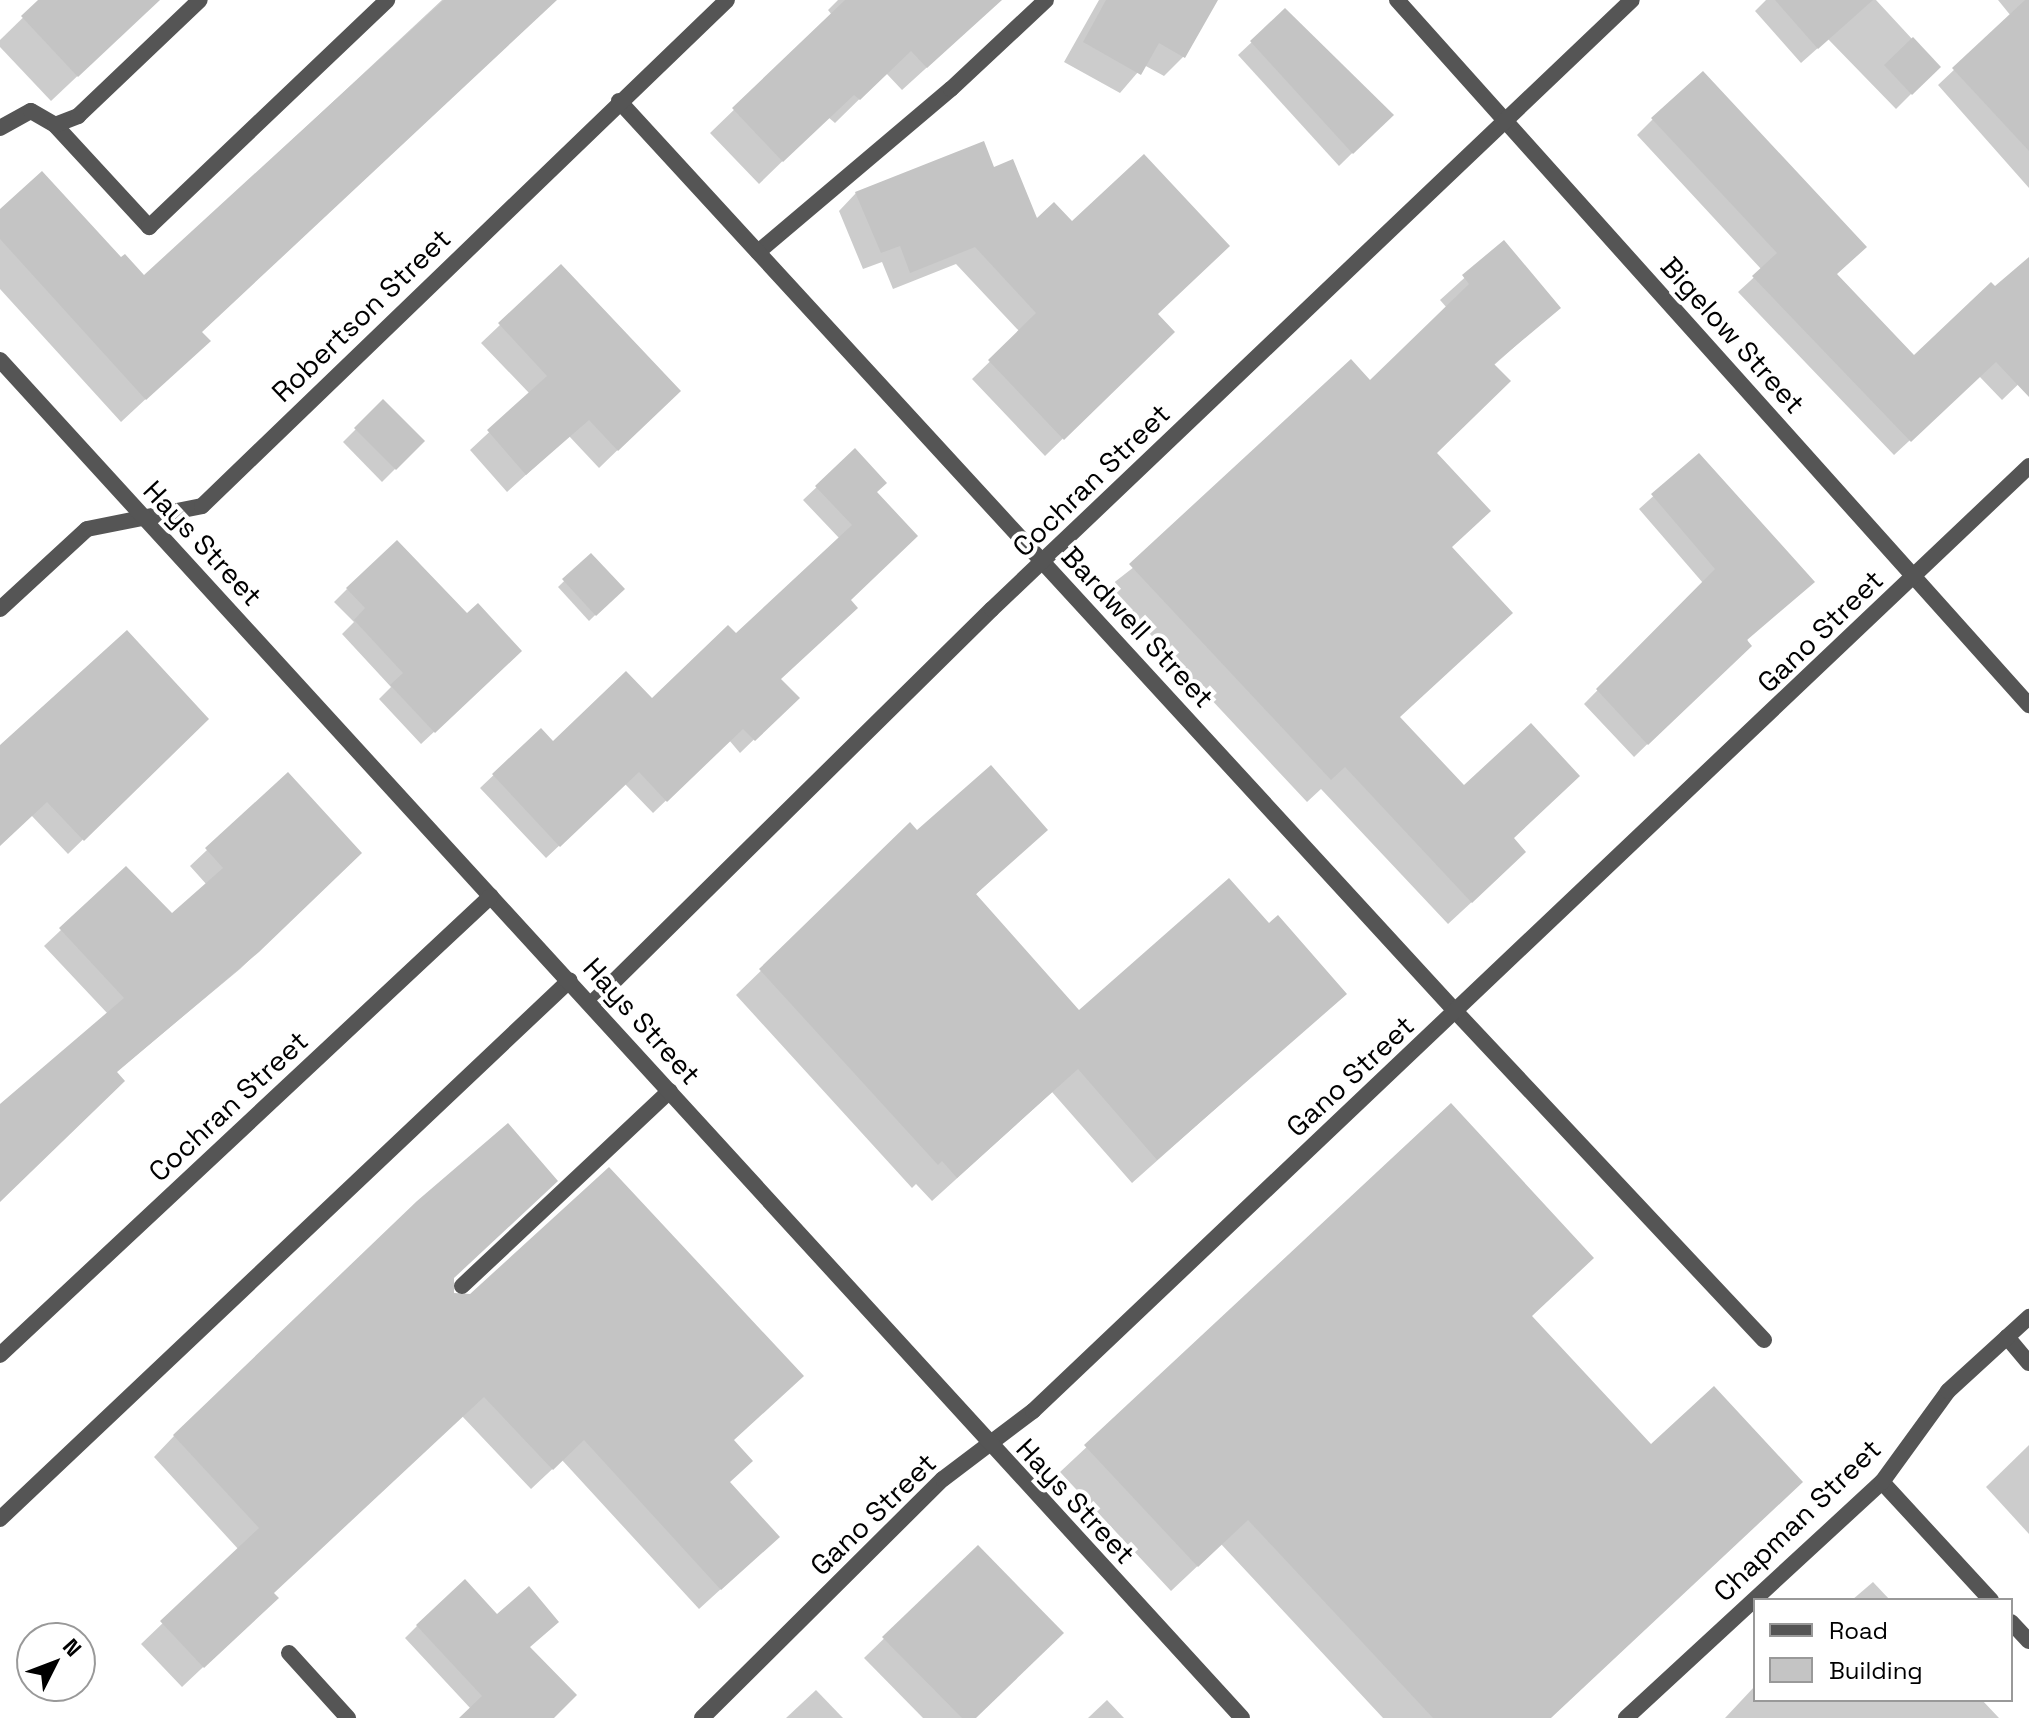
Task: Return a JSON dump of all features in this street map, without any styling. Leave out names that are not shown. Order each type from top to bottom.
[{"type":"street","points":[[55,125],[78,116],[200,0]]},
{"type":"street","points":[[0,128],[31,111],[55,125],[149,227],[387,0]]},
{"type":"street","name":"Robertson Street","points":[[0,609],[87,529],[202,506],[727,0]]},
{"type":"street","points":[[758,252],[951,89],[1046,0]]},
{"type":"street","name":"Bigelow Street","points":[[1397,0],[2029,705]]},
{"type":"street","name":"Cochran Street","points":[[592,1003],[1504,118],[1632,0]]},
{"type":"street","name":"Bardwell Street","points":[[619,101],[1456,1012],[1764,1340]]},
{"type":"street","name":"Hays Street","points":[[0,360],[592,1003],[988,1445],[1242,1718]]},
{"type":"street","name":"Gano Street","points":[[702,1718],[943,1479],[1033,1411],[2029,466]]},
{"type":"street","name":"Cochran Street","points":[[0,1355],[491,896]]},
{"type":"street","points":[[0,1519],[570,980]]},
{"type":"street","points":[[462,1286],[670,1091]]},
{"type":"street","name":"Chapman Street","points":[[1756,1598],[1882,1482],[1948,1391],[2029,1317]]},
{"type":"street","points":[[2007,1337],[2029,1363]]},
{"type":"street","points":[[1882,1482],[1989,1598]]},
{"type":"street","name":"Chapman Street","points":[[1626,1718],[1753,1601]]},
{"type":"street","points":[[2013,1624],[2029,1641]]},
{"type":"street","points":[[289,1653],[348,1718]]},
{"type":"building","points":[[38,0],[160,0],[78,77],[21,16]]},
{"type":"building","points":[[444,0],[557,0],[202,332],[211,341],[146,400],[0,239],[0,209],[42,171],[121,257],[125,254],[144,275]]},
{"type":"building","points":[[845,0],[1002,0],[927,68],[911,51],[860,100],[854,95],[783,162],[732,108]]},
{"type":"building","points":[[1106,0],[1218,0],[1185,58],[1159,43],[1141,75],[1083,42]]},
{"type":"building","points":[[1775,0],[1873,0],[1818,49]]},
{"type":"building","points":[[2025,0],[2029,0],[2029,151],[1952,68]]},
{"type":"building","points":[[1285,8],[1394,115],[1353,154],[1250,41]]},
{"type":"building","points":[[1913,37],[1941,67],[1912,95],[1884,65]]},
{"type":"building","points":[[1703,71],[1867,247],[1837,274],[1914,355],[1991,282],[1995,286],[2029,257],[2029,397],[1996,362],[1911,442],[1752,276],[1777,253],[1651,118]]},
{"type":"building","points":[[984,141],[994,167],[1013,159],[1037,218],[1054,202],[1072,221],[1144,154],[1230,246],[1158,314],[1175,332],[1064,440],[988,360],[1036,313],[975,247],[910,273],[900,246],[881,253],[855,192]]},
{"type":"building","points":[[1504,240],[1561,308],[1494,364],[1511,381],[1437,453],[1491,511],[1452,547],[1513,613],[1400,717],[1464,785],[1531,723],[1580,776],[1514,838],[1526,852],[1472,903],[1345,767],[1331,780],[1129,564],[1351,359],[1370,380],[1469,284],[1462,275]]},
{"type":"building","points":[[561,264],[681,391],[618,451],[589,420],[526,475],[487,430],[547,376],[498,323]]},
{"type":"building","points":[[383,399],[425,441],[396,470],[354,428]]},
{"type":"building","points":[[855,448],[887,483],[877,492],[918,536],[851,600],[858,608],[781,679],[800,698],[755,741],[743,729],[667,802],[639,772],[560,847],[492,774],[541,728],[553,741],[626,671],[652,698],[728,625],[736,633],[852,525],[815,486]]},
{"type":"building","points":[[1699,453],[1815,582],[1747,640],[1752,646],[1648,745],[1596,689],[1715,569],[1651,494]]},
{"type":"building","points":[[397,540],[467,613],[478,603],[522,651],[435,733],[390,685],[403,673],[354,620],[365,608],[346,588]]},
{"type":"building","points":[[591,553],[625,589],[596,616],[562,579]]},
{"type":"building","points":[[127,630],[209,719],[84,841],[47,802],[0,846],[0,745]]},
{"type":"building","points":[[991,765],[1048,830],[976,894],[1079,1010],[1229,878],[1269,923],[1278,915],[1347,994],[1157,1160],[1078,1069],[957,1178],[942,1161],[938,1165],[759,969],[910,822],[917,830]]},
{"type":"building","points":[[288,772],[362,853],[259,952],[117,1072],[125,1081],[0,1202],[0,1104],[124,998],[59,928],[126,866],[172,913],[223,868],[205,848]]},
{"type":"building","points":[[1451,1103],[1594,1258],[1532,1316],[1651,1444],[1714,1386],[1803,1482],[1551,1718],[1433,1718],[1248,1520],[1198,1567],[1084,1445]]},
{"type":"building","points":[[508,1123],[558,1181],[454,1278],[454,1293],[470,1294],[609,1167],[804,1376],[734,1440],[753,1461],[730,1482],[780,1537],[721,1590],[584,1440],[553,1470],[484,1397],[274,1593],[279,1598],[204,1668],[160,1621],[259,1528],[173,1435],[417,1201]]},
{"type":"building","points":[[978,1545],[1064,1633],[976,1718],[962,1718],[882,1637]]},
{"type":"building","points":[[465,1579],[497,1614],[529,1586],[559,1622],[530,1647],[577,1695],[554,1718],[459,1718],[482,1696],[416,1625]]}]
